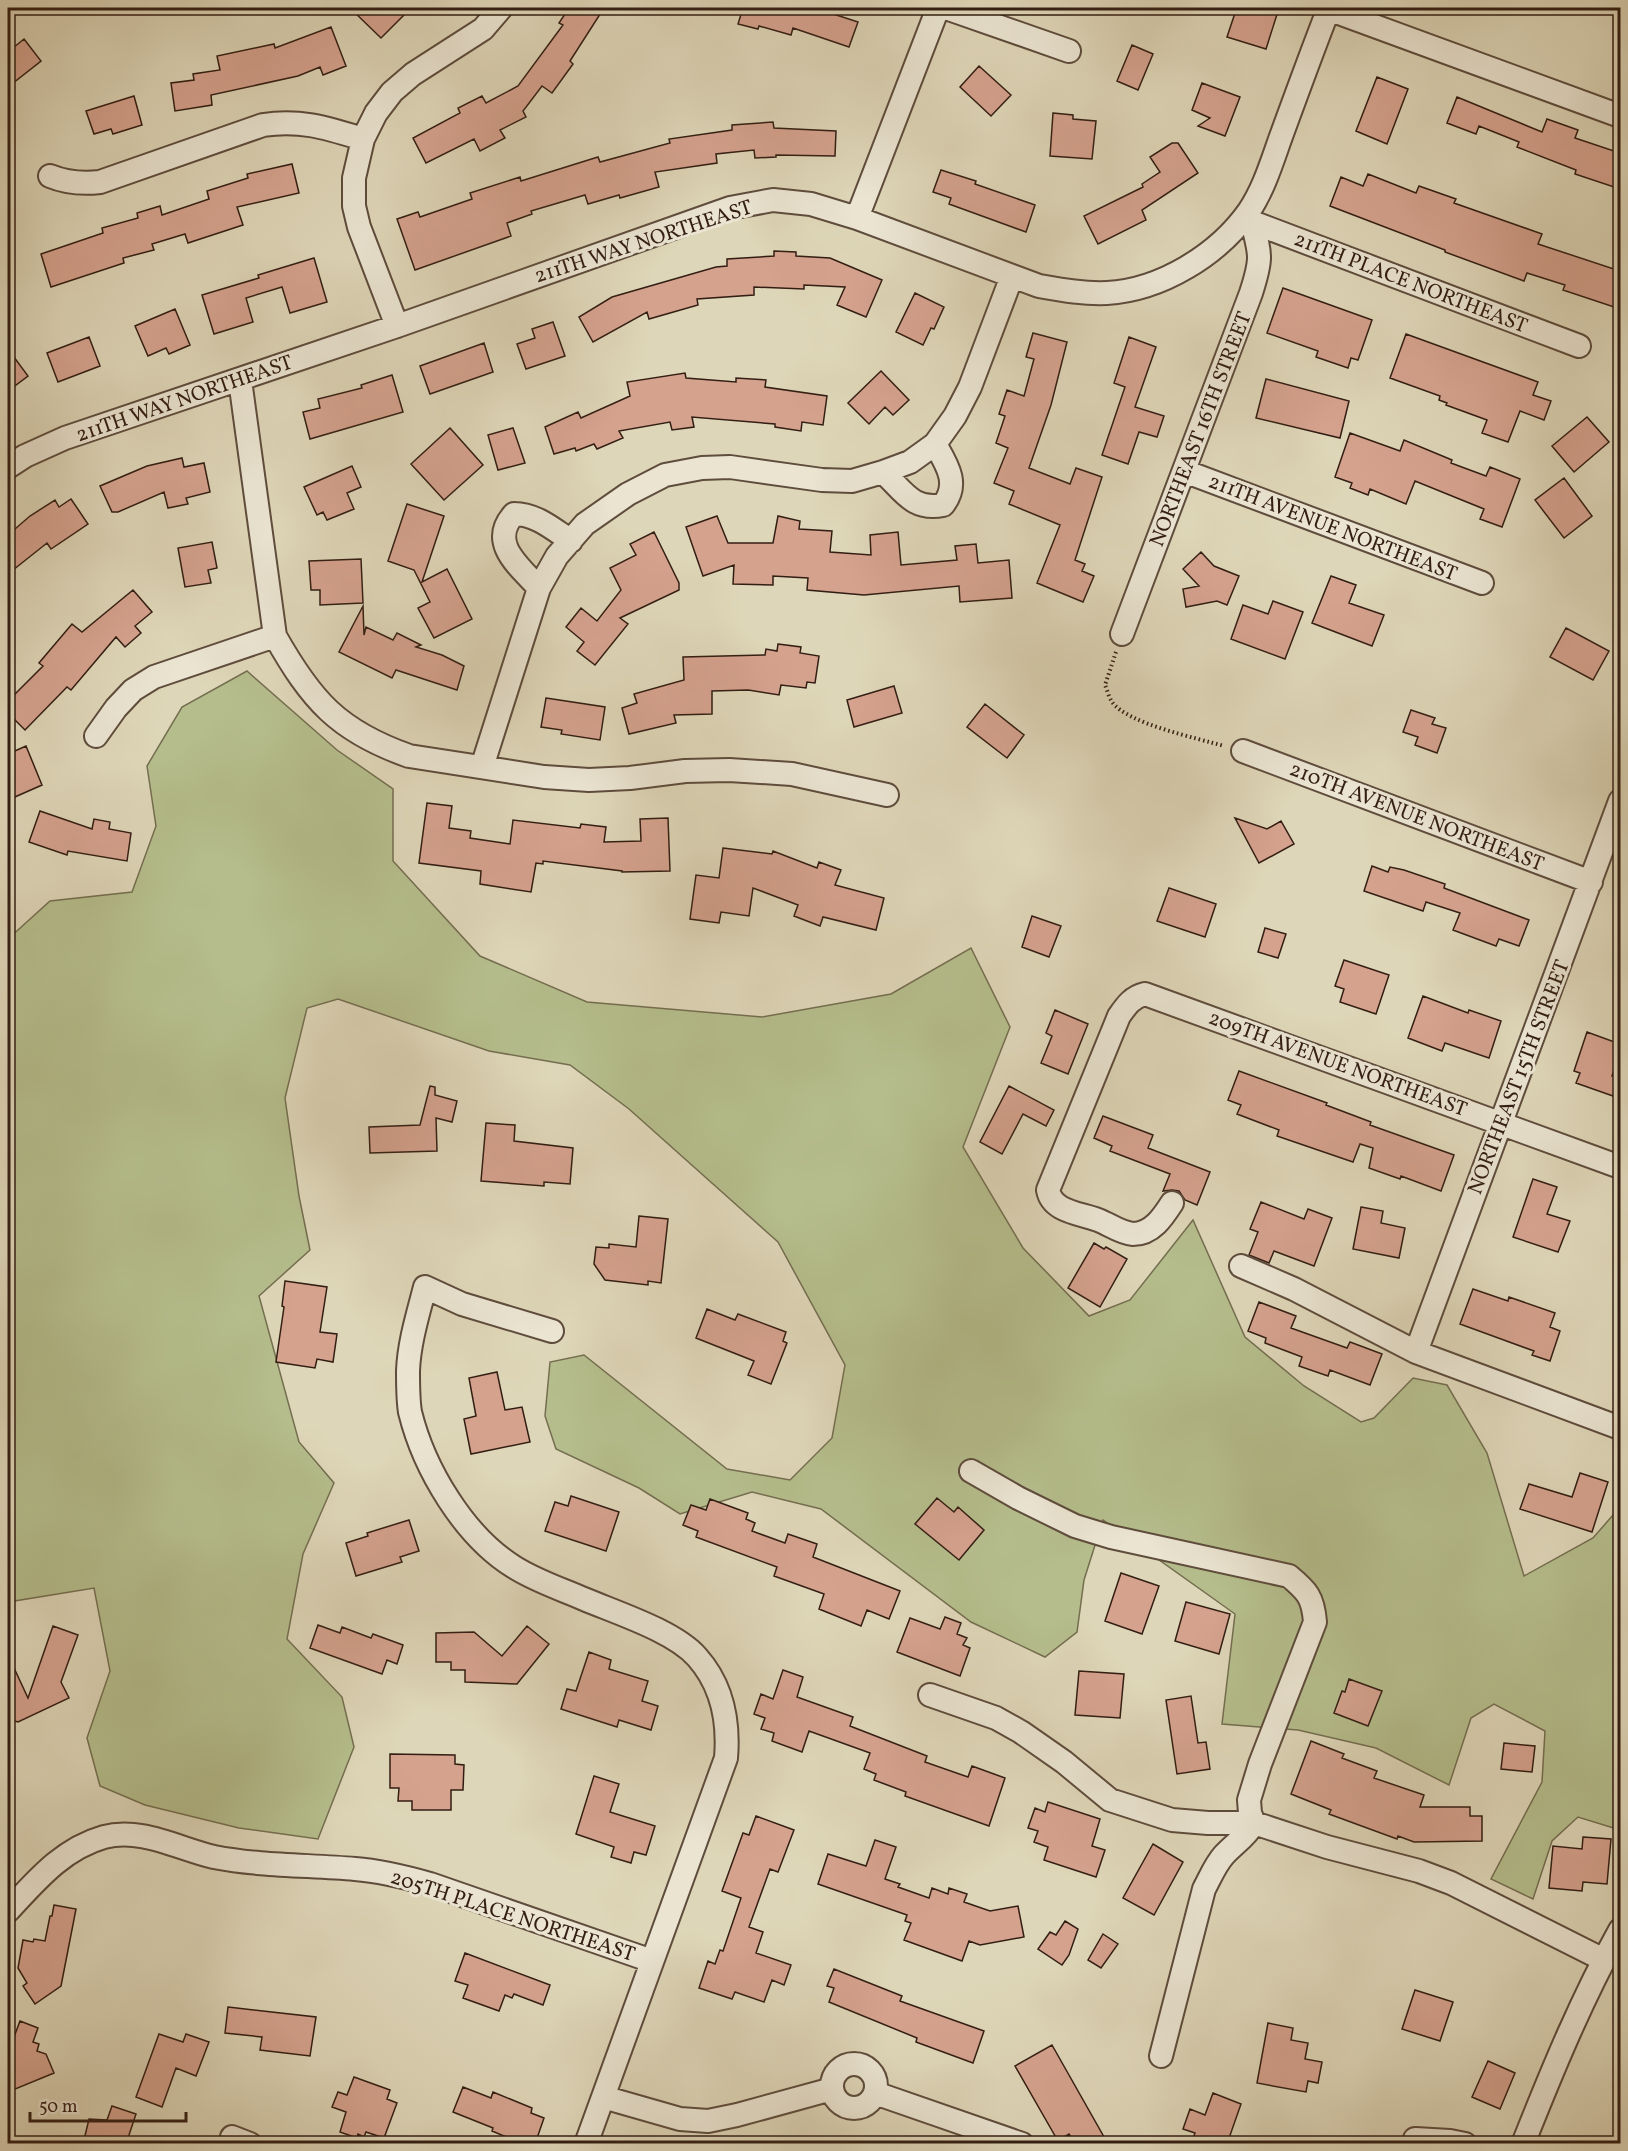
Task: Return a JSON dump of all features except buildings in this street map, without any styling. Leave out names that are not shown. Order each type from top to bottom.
[{"type":"street","points":[[397,326],[359,228],[354,206],[354,178],[363,139],[376,113],[392,92],[413,74],[483,28],[501,8]]},
{"type":"street","points":[[857,218],[938,8]]},
{"type":"street","points":[[946,8],[1069,51]]},
{"type":"street","points":[[1248,217],[1265,179],[1328,8],[1620,116]]},
{"type":"street","points":[[50,176],[82,184],[100,182],[263,125],[282,122],[320,126],[363,139]]},
{"type":"street","name":"211TH WAY NORTHEAST","points":[[16,462],[65,438],[397,326],[730,208],[773,200],[811,204],[857,218],[1039,286],[1108,293],[1147,285],[1180,270],[1204,256],[1248,217]]},
{"type":"street","name":"211TH PLACE NORTHEAST","points":[[1248,217],[1579,346]]},
{"type":"street","name":"NORTHEAST 16TH STREET","points":[[1122,634],[1260,264],[1260,252],[1248,217]]},
{"type":"street","points":[[482,768],[539,588],[557,556],[585,524],[628,494],[665,475],[702,468],[730,467],[822,480],[852,481],[910,462],[935,444],[955,416],[970,387],[1012,276]]},
{"type":"street","points":[[240,380],[275,636],[294,670],[312,695],[339,720],[360,734],[409,756],[544,777],[589,780],[630,778],[685,771],[729,770],[792,774],[887,795]]},
{"type":"street","points":[[883,472],[917,504],[931,507],[943,505],[950,497],[952,487],[944,460],[935,444]]},
{"type":"street","name":"211TH AVENUE NORTHEAST","points":[[1184,471],[1482,583]]},
{"type":"street","points":[[539,588],[505,548],[503,535],[507,522],[514,514],[526,514],[571,541]]},
{"type":"street","points":[[96,736],[132,690],[154,677],[275,636]]},
{"type":"street","name":"210TH AVENUE NORTHEAST","points":[[1243,751],[1591,882]]},
{"type":"street","name":"NORTHEAST 15TH STREET","points":[[1416,1352],[1620,801]]},
{"type":"street","name":"209TH AVENUE NORTHEAST","points":[[1172,1203],[1162,1220],[1151,1229],[1134,1234],[1118,1230],[1098,1220],[1076,1215],[1049,1199],[1048,1190],[1119,1016],[1127,1004],[1137,996],[1145,994],[1620,1167]]},
{"type":"street","points":[[1241,1266],[1416,1352],[1620,1428]]},
{"type":"street","points":[[552,1331],[462,1304],[425,1287],[414,1330],[408,1370],[410,1410],[420,1445],[440,1484],[465,1522],[488,1547],[535,1579],[678,1641],[696,1656],[715,1682],[723,1707],[728,1735],[726,1758],[586,2144]]},
{"type":"street","points":[[971,1471],[1018,1498],[1075,1526],[1111,1537],[1289,1576],[1306,1590],[1313,1606],[1315,1622],[1257,1773],[1249,1800],[1254,1823]]},
{"type":"street","points":[[930,1695],[996,1718],[1021,1732],[1064,1762],[1110,1800],[1172,1820],[1254,1823],[1327,1847],[1419,1871],[1451,1883],[1604,1960]]},
{"type":"street","points":[[1161,2056],[1204,1889],[1217,1864],[1247,1834],[1254,1823]]},
{"type":"street","name":"205TH PLACE NORTHEAST","points":[[8,1911],[57,1860],[85,1843],[106,1836],[148,1837],[214,1856],[249,1862],[395,1874],[652,1961]]},
{"type":"street","points":[[1523,2144],[1604,1960],[1620,1930]]},
{"type":"street","points":[[859,2064],[871,2072],[876,2085],[875,2093],[866,2104],[852,2108],[839,2102],[832,2090],[834,2075],[839,2069],[859,2064]]},
{"type":"street","points":[[603,2097],[680,2119],[708,2121],[832,2090]]},
{"type":"street","points":[[875,2093],[1022,2144]]},
{"type":"street","points":[[1415,2139],[1465,2144]]},
{"type":"path","points":[[1122,634],[1105,685],[1112,702],[1128,716],[1243,751]]},
{"type":"green space","points":[[247,671],[337,750],[393,789],[393,861],[480,956],[587,1002],[762,1017],[891,994],[971,948],[1010,1027],[963,1147],[1023,1248],[1089,1316],[1130,1300],[1193,1220],[1245,1337],[1304,1386],[1361,1422],[1374,1418],[1413,1378],[1447,1385],[1487,1453],[1524,1576],[1593,1538],[1620,1507],[1620,1830],[1578,1817],[1552,1841],[1533,1899],[1491,1879],[1542,1782],[1545,1731],[1494,1704],[1471,1718],[1449,1785],[1376,1748],[1298,1730],[1222,1724],[1235,1614],[1103,1520],[1084,1580],[1077,1632],[1045,1657],[971,1622],[821,1509],[752,1492],[680,1514],[639,1488],[556,1449],[545,1416],[550,1362],[584,1355],[727,1469],[790,1480],[832,1438],[845,1365],[778,1242],[629,1109],[570,1065],[489,1051],[338,999],[307,1008],[285,1098],[299,1196],[310,1250],[259,1296],[299,1442],[334,1483],[303,1554],[287,1639],[342,1697],[354,1747],[318,1839],[239,1828],[145,1805],[100,1786],[87,1738],[110,1671],[94,1588],[8,1602],[8,939],[50,901],[132,892],[156,826],[147,766],[182,707]]}]
